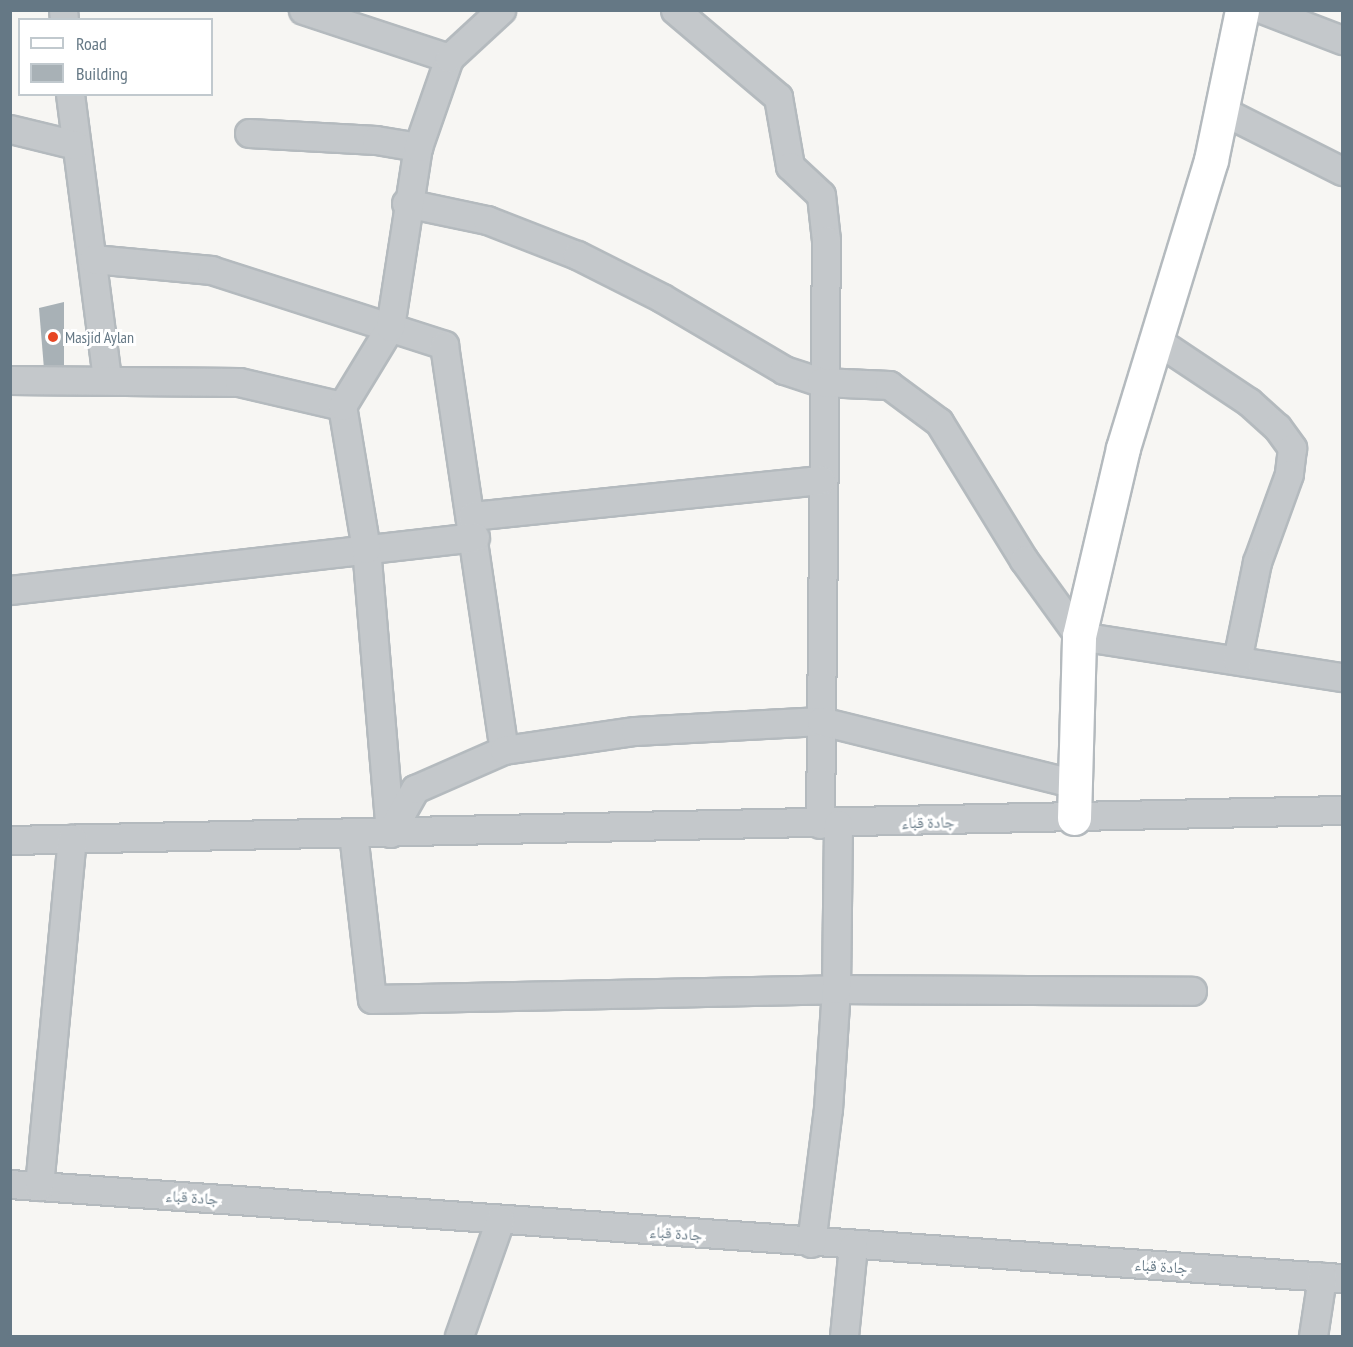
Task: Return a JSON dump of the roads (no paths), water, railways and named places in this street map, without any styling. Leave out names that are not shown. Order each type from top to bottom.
[{"type":"main road","points":[[1074,818],[1079,636],[1123,448],[1211,160],[1242,10]]},
{"type":"street","points":[[303,10],[449,58]]},
{"type":"street","points":[[390,833],[366,549],[342,406],[390,327],[406,203],[418,147],[449,58],[501,10]]},
{"type":"street","points":[[675,10],[777,98],[790,166],[821,195],[826,240],[821,382],[821,721],[829,824],[836,989],[828,1109],[811,1243]]},
{"type":"street","points":[[1264,10],[1342,40]]},
{"type":"street","points":[[70,96],[107,380]]},
{"type":"street","points":[[1221,110],[1342,171]]},
{"type":"street","points":[[10,129],[75,145]]},
{"type":"street","points":[[249,133],[376,140],[418,147]]},
{"type":"street","points":[[406,203],[487,220],[576,255],[662,298],[784,370],[821,382],[889,386],[939,422],[1024,561],[1079,636],[1342,677]]},
{"type":"street","points":[[93,259],[211,270],[444,345],[474,526],[504,750]]},
{"type":"street","points":[[1156,340],[1250,402],[1277,427],[1292,448],[1289,474],[1257,562],[1237,660]]},
{"type":"street","points":[[10,380],[239,382],[342,406]]},
{"type":"street","points":[[10,590],[366,549],[474,526],[821,480]]},
{"type":"street","points":[[390,833],[415,789],[504,750],[635,731],[821,721],[1075,784]]},
{"type":"street","name":"جادة قباء","points":[[10,840],[829,824],[1342,810]]},
{"type":"street","points":[[353,833],[372,999],[836,989],[1192,991]]},
{"type":"street","points":[[39,1186],[72,839]]},
{"type":"street","name":"جادة قباء","points":[[10,1184],[853,1246],[1332,1278]]},
{"type":"street","points":[[459,1336],[500,1220]]},
{"type":"street","points":[[844,1336],[853,1246]]},
{"type":"street","points":[[1313,1336],[1332,1278]]},
{"type":"place","name":"Masjid Aylan","points":[[53,337]]}]
